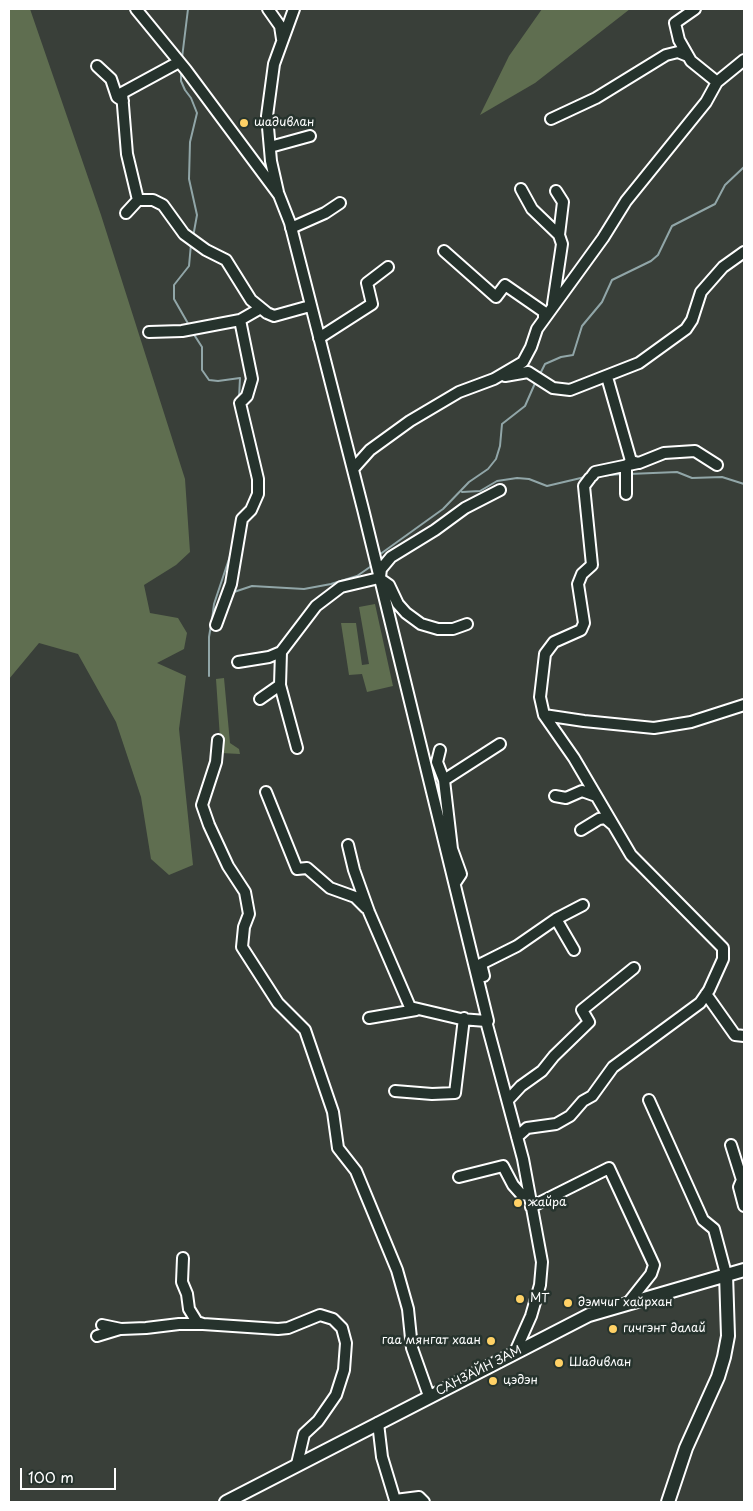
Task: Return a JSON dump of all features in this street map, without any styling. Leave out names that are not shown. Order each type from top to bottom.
[{"type":"main road","name":"САНЗАЙН ЗАМ","points":[[226,1502],[589,1315],[744,1270]]},
{"type":"main road","points":[[668,1502],[686,1448],[718,1377],[724,1357],[728,1336],[726,1274]]},
{"type":"street","points":[[136,9],[179,62],[279,195]]},
{"type":"street","points":[[268,9],[280,26],[282,40]]},
{"type":"street","points":[[294,9],[274,64],[267,116],[270,147],[279,195],[291,228],[380,578],[487,1021],[517,1137],[532,1207],[542,1262],[540,1285],[531,1316],[514,1352]]},
{"type":"street","points":[[695,9],[675,23],[679,40],[688,56],[717,82]]},
{"type":"street","points":[[551,119],[596,98],[666,55],[678,52],[688,56]]},
{"type":"street","points":[[494,379],[522,362],[531,347],[537,329],[603,238],[626,200],[706,102],[717,82],[744,60]]},
{"type":"street","points":[[138,200],[127,154],[122,93],[126,89],[179,62]]},
{"type":"street","points":[[97,66],[111,79],[118,97],[123,100]]},
{"type":"street","points":[[270,147],[310,136]]},
{"type":"street","points":[[521,189],[532,209],[559,235]]},
{"type":"street","points":[[553,307],[562,244],[559,235],[562,202],[556,191]]},
{"type":"street","points":[[126,213],[138,200],[153,200],[164,205],[184,234],[206,250],[226,260],[252,300],[274,316],[310,306]]},
{"type":"street","points":[[291,228],[340,203]]},
{"type":"street","points":[[444,251],[496,297],[505,285],[544,312],[544,319]]},
{"type":"street","points":[[353,469],[370,450],[410,421],[459,392],[494,379],[528,372],[540,382],[561,390],[570,390],[639,363],[686,328],[692,320],[700,292],[723,267],[744,252]]},
{"type":"street","points":[[319,338],[372,304],[367,283],[388,267]]},
{"type":"street","points":[[149,332],[175,332],[240,320],[261,308]]},
{"type":"street","points":[[216,625],[231,584],[242,519],[251,510],[258,494],[258,479],[240,403],[247,396],[252,379],[240,320]]},
{"type":"street","points":[[607,377],[632,463],[626,494]]},
{"type":"street","points":[[517,1137],[527,1128],[556,1124],[570,1116],[583,1101],[592,1096],[613,1068],[700,1003],[723,958],[723,948],[631,855],[544,715],[540,697],[545,654],[554,642],[581,630],[584,623],[578,584],[582,574],[592,565],[584,486],[595,472],[664,453],[695,451],[717,465]]},
{"type":"street","points":[[380,578],[382,569],[391,557],[465,508],[500,490]]},
{"type":"street","points":[[380,578],[389,585],[398,604],[406,613],[421,624],[438,629],[453,629],[467,624]]},
{"type":"street","points":[[238,662],[269,657],[281,652],[316,606],[341,588],[380,578]]},
{"type":"street","points":[[281,652],[280,685],[297,748]]},
{"type":"street","points":[[260,699],[280,685]]},
{"type":"street","points":[[544,715],[584,722],[654,728],[691,722],[744,705]]},
{"type":"street","points":[[218,740],[216,762],[202,805],[228,866],[245,892],[249,914],[244,927],[242,947],[278,1003],[305,1030],[333,1112],[338,1148],[356,1171],[397,1270],[408,1309],[412,1348],[429,1396]]},
{"type":"street","points":[[444,780],[500,744]]},
{"type":"street","points":[[440,750],[437,762],[444,780],[452,850],[461,874],[455,883]]},
{"type":"street","points":[[555,796],[566,798],[582,791],[596,796]]},
{"type":"street","points":[[266,792],[297,869],[307,868],[330,888],[355,897],[369,912]]},
{"type":"street","points":[[581,830],[599,819],[605,818],[613,825]]},
{"type":"street","points":[[348,845],[354,870],[369,912],[410,1007],[416,1010],[487,1021]]},
{"type":"street","points":[[487,1021],[492,1015],[481,964],[517,946],[556,919],[583,905]]},
{"type":"street","points":[[556,919],[574,950]]},
{"type":"street","points":[[508,1100],[522,1086],[542,1071],[589,1022],[582,1010],[634,968]]},
{"type":"street","points":[[706,994],[735,1035],[744,1036]]},
{"type":"street","points":[[368,1018],[416,1010]]},
{"type":"street","points":[[395,1091],[432,1094],[455,1093],[464,1018]]},
{"type":"street","points":[[649,1100],[703,1220],[714,1229],[726,1274]]},
{"type":"street","points":[[731,1145],[742,1180],[740,1191],[744,1206]]},
{"type":"street","points":[[459,1177],[503,1166],[513,1185],[521,1194],[529,1195]]},
{"type":"street","points":[[532,1207],[609,1168],[654,1265],[650,1274],[628,1303]]},
{"type":"street","points":[[183,1258],[182,1282],[187,1294],[189,1309],[197,1322],[203,1324]]},
{"type":"street","points":[[97,1336],[121,1329],[179,1324],[278,1329],[288,1328],[320,1315],[334,1319],[342,1328],[346,1343],[344,1370],[336,1395],[318,1422],[304,1434],[297,1464]]},
{"type":"street","points":[[102,1325],[121,1329]]},
{"type":"street","points":[[378,1423],[382,1457],[394,1500],[418,1497],[424,1502]]},
{"type":"green space","points":[[9,9],[30,9],[101,215],[185,479],[190,552],[176,565],[144,585],[150,613],[178,618],[187,633],[184,649],[157,663],[186,676],[179,729],[193,865],[169,875],[151,859],[141,797],[116,722],[78,654],[39,643],[9,679]]},
{"type":"green space","points":[[542,9],[630,9],[535,83],[480,115],[509,56]]},
{"type":"green space","points":[[375,604],[393,686],[367,692],[362,674],[349,675],[341,623],[356,623],[362,665],[369,664],[359,607]]},
{"type":"green space","points":[[224,678],[230,743],[239,749],[240,754],[221,753],[216,679]]},
{"type":"waterway","points":[[182,58],[188,9]]},
{"type":"waterway","points":[[181,71],[181,81],[197,113],[190,142],[189,179],[197,215],[193,237]]},
{"type":"waterway","points":[[536,372],[541,372],[545,364],[561,357],[573,355],[582,326],[602,302],[612,280],[651,261],[658,255],[672,226],[715,204],[725,185],[744,167]]},
{"type":"waterway","points":[[190,327],[174,299],[174,285],[189,266],[191,244]]},
{"type":"waterway","points":[[193,333],[202,347],[202,370],[209,380],[218,381],[240,378],[239,398]]},
{"type":"waterway","points":[[379,555],[443,509],[469,482],[488,469],[496,459],[500,446],[502,424],[525,406],[536,381]]},
{"type":"waterway","points":[[629,474],[677,472],[692,478],[722,477],[744,484]]},
{"type":"waterway","points":[[599,476],[622,474]]},
{"type":"waterway","points":[[462,492],[480,491],[497,481],[517,478],[529,479],[547,486],[585,477]]},
{"type":"waterway","points":[[212,620],[214,604],[232,550]]},
{"type":"waterway","points":[[231,593],[252,586],[304,589],[331,584],[357,576],[370,567],[372,562]]},
{"type":"waterway","points":[[214,611],[219,602]]},
{"type":"waterway","points":[[209,676],[209,637],[211,625]]},
{"type":"place","name":"шадивлан","points":[[244,123]]},
{"type":"place","name":"жайра","points":[[518,1203]]},
{"type":"place","name":"MT","points":[[520,1299]]},
{"type":"place","name":"дэмчиг хайрхан","points":[[568,1303]]},
{"type":"place","name":"гичгэнт далай","points":[[613,1329]]},
{"type":"place","name":"гаа мянгат хаан","points":[[491,1341]]},
{"type":"place","name":"Шадивлан","points":[[559,1363]]},
{"type":"place","name":"цэдэн","points":[[493,1381]]}]
